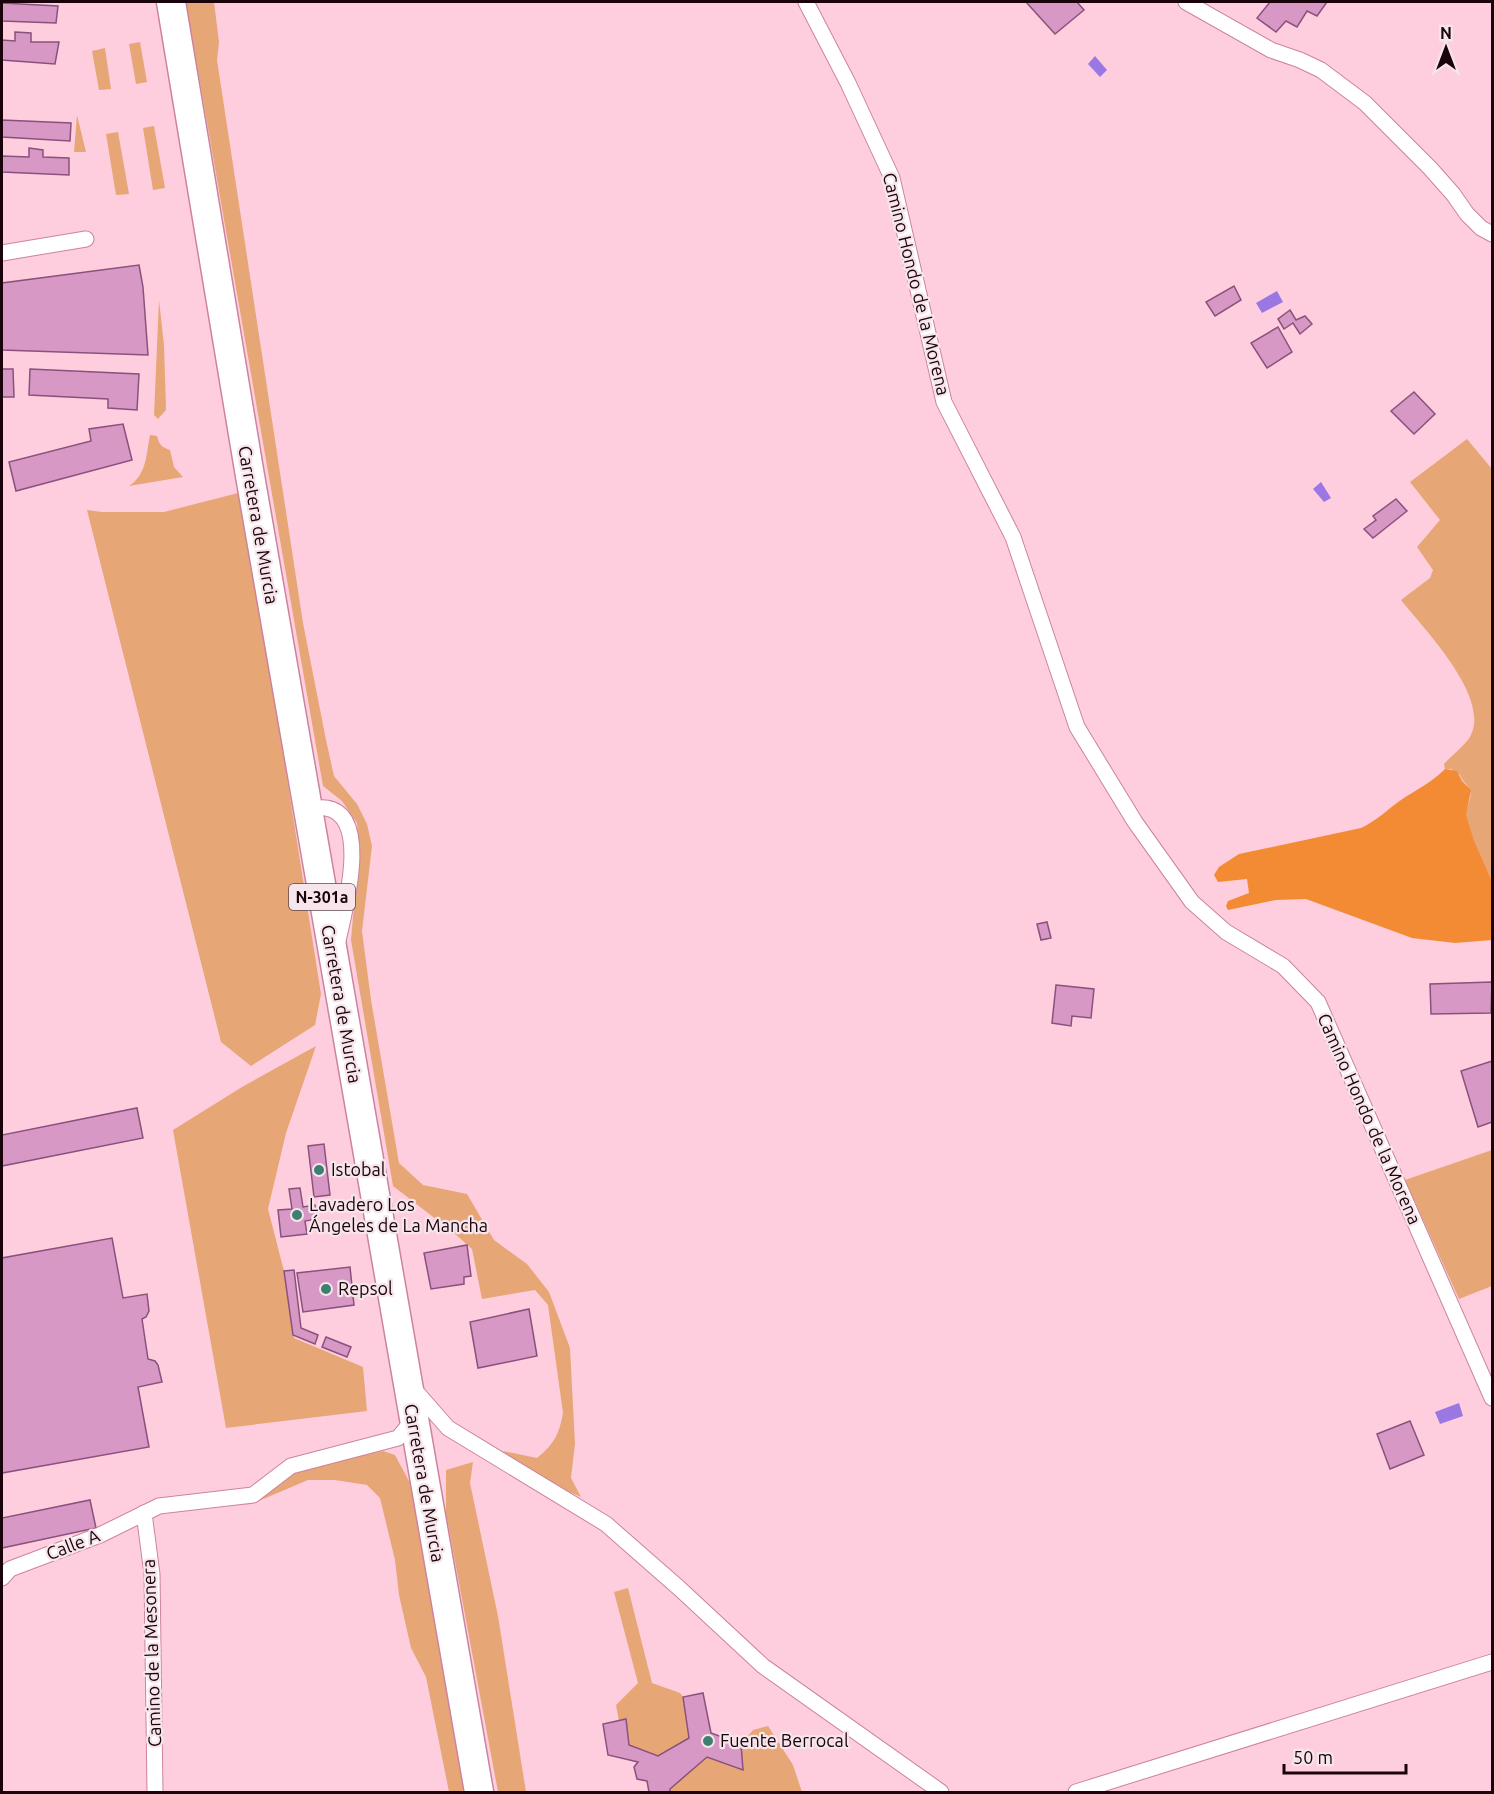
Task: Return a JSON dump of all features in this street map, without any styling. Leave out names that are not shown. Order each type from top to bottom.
[{"type":"highway","name":"Carretera de Murcia","points":[[171,2],[307,810],[478,1792]]},
{"type":"street","name":"Camino Hondo de la Morena","points":[[806,2],[848,83],[892,178],[944,402],[1013,537],[1077,727],[1135,822],[1192,902],[1226,932],[1283,966],[1318,1002],[1492,1398]]},
{"type":"street","points":[[1186,2],[1271,50],[1321,70],[1365,103],[1430,168],[1467,214],[1481,228],[1492,234]]},
{"type":"street","points":[[2,253],[86,239]]},
{"type":"street","points":[[307,810],[326,808],[342,816],[350,829],[353,856],[334,962]]},
{"type":"street","points":[[406,1380],[447,1428],[606,1524],[763,1666],[940,1792]]},
{"type":"street","name":"Calle A","points":[[2,1578],[10,1569],[100,1535],[159,1506],[253,1495],[291,1466],[398,1438],[413,1420]]},
{"type":"street","name":"Camino de la Mesonera","points":[[144,1513],[152,1574],[155,1792]]},
{"type":"street","points":[[1076,1792],[1492,1662]]},
{"type":"shaded area","points":[[186,2],[214,2],[219,42],[217,60],[303,623],[334,776],[357,804],[367,824],[372,846],[362,931],[371,1000],[399,1163],[423,1185],[467,1194],[494,1240],[527,1264],[549,1292],[570,1348],[575,1444],[571,1478],[581,1497],[530,1472],[503,1451],[537,1458],[552,1443],[560,1427],[563,1413],[548,1305],[535,1290],[482,1299],[472,1249],[393,1186],[351,940],[359,846],[357,823],[342,801],[323,786]]},
{"type":"shaded area","points":[[140,42],[147,82],[136,84],[129,44]]},
{"type":"shaded area","points":[[105,48],[111,89],[99,90],[92,51]]},
{"type":"shaded area","points":[[1095,56],[1107,70],[1100,77],[1088,64]]},
{"type":"shaded area","points":[[77,115],[86,152],[74,152]]},
{"type":"shaded area","points":[[154,126],[165,188],[153,190],[143,128]]},
{"type":"shaded area","points":[[118,132],[129,194],[116,195],[106,134]]},
{"type":"shaded area","points":[[1277,291],[1283,302],[1262,313],[1256,303]]},
{"type":"shaded area","points":[[159,300],[164,345],[166,410],[158,419],[154,415]]},
{"type":"shaded area","points":[[150,435],[157,436],[161,445],[170,450],[174,467],[183,477],[129,486],[142,470]]},
{"type":"shaded area","points":[[1467,439],[1492,469],[1492,881],[1473,842],[1468,826],[1466,814],[1470,790],[1460,775],[1451,769],[1445,769],[1444,764],[1470,737],[1474,721],[1472,703],[1464,684],[1439,646],[1401,600],[1430,578],[1433,570],[1417,547],[1440,520],[1410,482]]},
{"type":"shaded area","points":[[1321,482],[1331,498],[1324,502],[1313,489]]},
{"type":"shaded area","points":[[242,492],[321,994],[315,1025],[251,1066],[221,1042],[87,510],[164,512]]},
{"type":"shaded area","points":[[1445,769],[1457,771],[1462,781],[1471,790],[1466,815],[1474,841],[1492,881],[1492,940],[1455,943],[1412,938],[1306,899],[1276,900],[1228,910],[1226,906],[1228,901],[1249,893],[1247,879],[1218,882],[1214,875],[1219,867],[1239,854],[1361,828]]},
{"type":"shaded area","points":[[316,1046],[286,1133],[268,1209],[284,1271],[294,1338],[363,1367],[367,1411],[226,1428],[173,1130],[242,1087]]},
{"type":"shaded area","points":[[1492,1150],[1492,1286],[1459,1299],[1405,1180]]},
{"type":"shaded area","points":[[1459,1403],[1463,1416],[1440,1424],[1435,1412]]},
{"type":"shaded area","points":[[383,1451],[395,1455],[410,1483],[466,1792],[449,1792],[426,1677],[411,1648],[399,1595],[395,1560],[380,1498],[367,1485],[335,1480],[308,1480],[246,1505],[301,1468]]},
{"type":"shaded area","points":[[473,1462],[470,1483],[498,1616],[526,1792],[498,1792],[446,1513],[446,1470]]},
{"type":"shaded area","points":[[628,1588],[652,1683],[680,1693],[683,1697],[689,1738],[658,1756],[629,1745],[626,1719],[619,1721],[616,1705],[638,1683],[614,1592]]},
{"type":"shaded area","points":[[768,1726],[793,1765],[802,1792],[670,1792],[670,1789],[707,1757],[743,1769],[741,1744],[753,1730]]},
{"type":"building","points":[[1026,2],[1077,2],[1084,10],[1055,34]]},
{"type":"building","points":[[1270,2],[1327,2],[1317,16],[1307,11],[1297,27],[1286,21],[1276,32],[1257,18]]},
{"type":"building","points":[[2,3],[58,6],[56,23],[2,21]]},
{"type":"building","points":[[15,32],[31,33],[31,42],[59,42],[55,64],[2,60],[2,40],[15,41]]},
{"type":"building","points":[[2,120],[71,123],[70,141],[2,137]]},
{"type":"building","points":[[29,148],[43,150],[43,157],[69,158],[69,175],[2,172],[2,156],[29,157]]},
{"type":"building","points":[[139,265],[148,355],[2,350],[2,283]]},
{"type":"building","points":[[1234,286],[1241,300],[1215,316],[1206,302]]},
{"type":"building","points":[[1290,310],[1296,320],[1305,316],[1312,324],[1300,334],[1293,323],[1284,329],[1278,319]]},
{"type":"building","points":[[1278,327],[1292,352],[1267,368],[1251,343]]},
{"type":"building","points":[[2,369],[13,369],[14,397],[2,397]]},
{"type":"building","points":[[30,369],[139,374],[137,410],[108,408],[108,399],[29,395]]},
{"type":"building","points":[[1414,392],[1435,414],[1414,434],[1391,411]]},
{"type":"building","points":[[123,424],[132,460],[16,491],[9,462],[91,441],[89,429]]},
{"type":"building","points":[[1396,499],[1407,511],[1373,538],[1364,529],[1376,520],[1373,516]]},
{"type":"building","points":[[1047,922],[1051,938],[1041,940],[1037,924]]},
{"type":"building","points":[[1492,982],[1491,1013],[1431,1014],[1430,984]]},
{"type":"building","points":[[1056,985],[1094,989],[1091,1018],[1072,1016],[1071,1026],[1052,1023]]},
{"type":"building","points":[[1492,1061],[1492,1122],[1478,1127],[1461,1071]]},
{"type":"building","points":[[137,1108],[143,1138],[2,1166],[2,1135]]},
{"type":"building","name":"Istobal","points":[[324,1144],[330,1195],[314,1197],[308,1146]]},
{"type":"building","name":"Lavadero Los Ángeles de La Mancha","points":[[300,1188],[303,1207],[315,1205],[317,1219],[305,1221],[307,1234],[281,1237],[278,1210],[292,1209],[289,1189]]},
{"type":"building","points":[[112,1238],[123,1298],[147,1294],[149,1311],[142,1319],[148,1359],[155,1361],[158,1365],[162,1382],[138,1387],[149,1447],[2,1473],[2,1258]]},
{"type":"building","name":"Repsol","points":[[467,1245],[471,1276],[464,1277],[464,1284],[431,1289],[424,1253]]},
{"type":"building","name":"Repsol","points":[[350,1267],[354,1305],[303,1312],[297,1273]]},
{"type":"building","points":[[294,1270],[301,1328],[318,1335],[315,1344],[293,1335],[284,1271]]},
{"type":"building","points":[[529,1309],[537,1356],[478,1368],[470,1322]]},
{"type":"building","points":[[326,1337],[351,1347],[347,1357],[322,1347]]},
{"type":"building","points":[[1410,1421],[1424,1455],[1390,1469],[1377,1434]]},
{"type":"building","points":[[90,1500],[96,1528],[2,1548],[2,1518]]},
{"type":"building","name":"Fuente Berrocal","points":[[703,1693],[711,1733],[741,1744],[743,1770],[707,1757],[670,1789],[670,1792],[649,1792],[647,1781],[637,1779],[634,1767],[638,1762],[608,1755],[603,1724],[626,1719],[629,1745],[658,1756],[689,1738],[683,1697]]},
{"type":"place","name":"Istobal","points":[[319,1170]]},
{"type":"place","name":"Lavadero Los Ángeles de La Mancha","points":[[297,1215]]},
{"type":"place","name":"Repsol","points":[[326,1289]]},
{"type":"place","name":"Fuente Berrocal","points":[[708,1741]]}]
